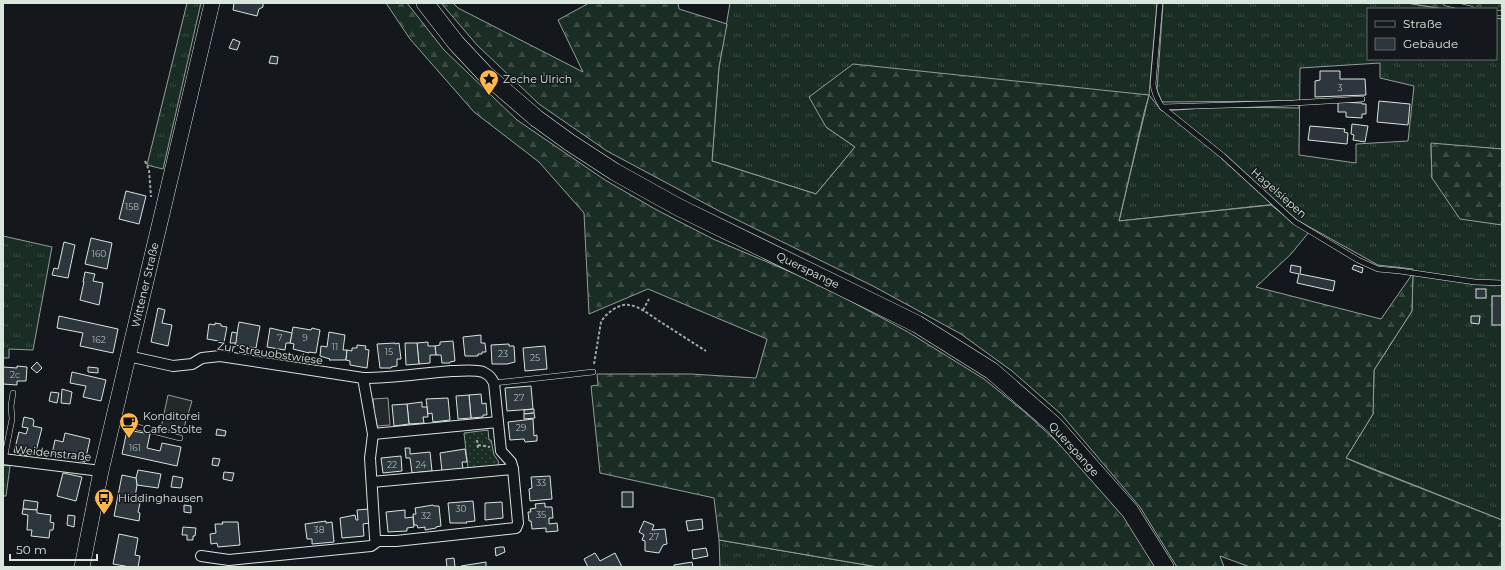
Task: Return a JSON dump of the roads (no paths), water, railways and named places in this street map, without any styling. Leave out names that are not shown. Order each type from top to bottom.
[{"type":"main road","name":"Wittener Straße","points":[[82,567],[101,471],[212,3]]},
{"type":"main road","name":"Querspange","points":[[425,3],[456,43],[485,74],[536,118],[615,172],[678,207],[917,324],[992,371],[1054,425],[1130,511],[1165,567]]},
{"type":"street","name":"Zur Streuobstwiese","points":[[128,356],[173,366],[192,364],[202,358],[220,356],[363,378],[385,378],[422,373],[471,370],[482,371],[490,376],[494,383]]},
{"type":"street","points":[[363,378],[373,434],[370,458],[376,538],[378,542]]},
{"type":"street","points":[[202,556],[229,560],[372,546],[378,542],[516,528],[518,523],[513,468],[511,462],[501,451],[494,383]]},
{"type":"street","points":[[373,434],[498,422]]},
{"type":"street","name":"Weidenstraße","points":[[4,460],[101,471]]},
{"type":"street","points":[[372,482],[513,468]]},
{"type":"lane","name":"Hagelsiepen","points":[[1160,3],[1153,84],[1154,92],[1162,107],[1223,156],[1295,222],[1358,260],[1378,269],[1474,282],[1502,283]]},
{"type":"lane","points":[[1446,3],[1468,8]]},
{"type":"lane","points":[[1162,107],[1294,103],[1362,99]]},
{"type":"lane","points":[[494,383],[593,372]]},
{"type":"lane","points":[[4,460],[12,419],[11,406],[13,393]]},
{"type":"lane","points":[[113,421],[180,438]]},
{"type":"place","name":"Zeche Ulrich","points":[[489,96]]},
{"type":"place","name":"Konditorei Cafe Stolte","points":[[129,439]]},
{"type":"place","name":"Hiddinghausen","points":[[104,515]]}]
